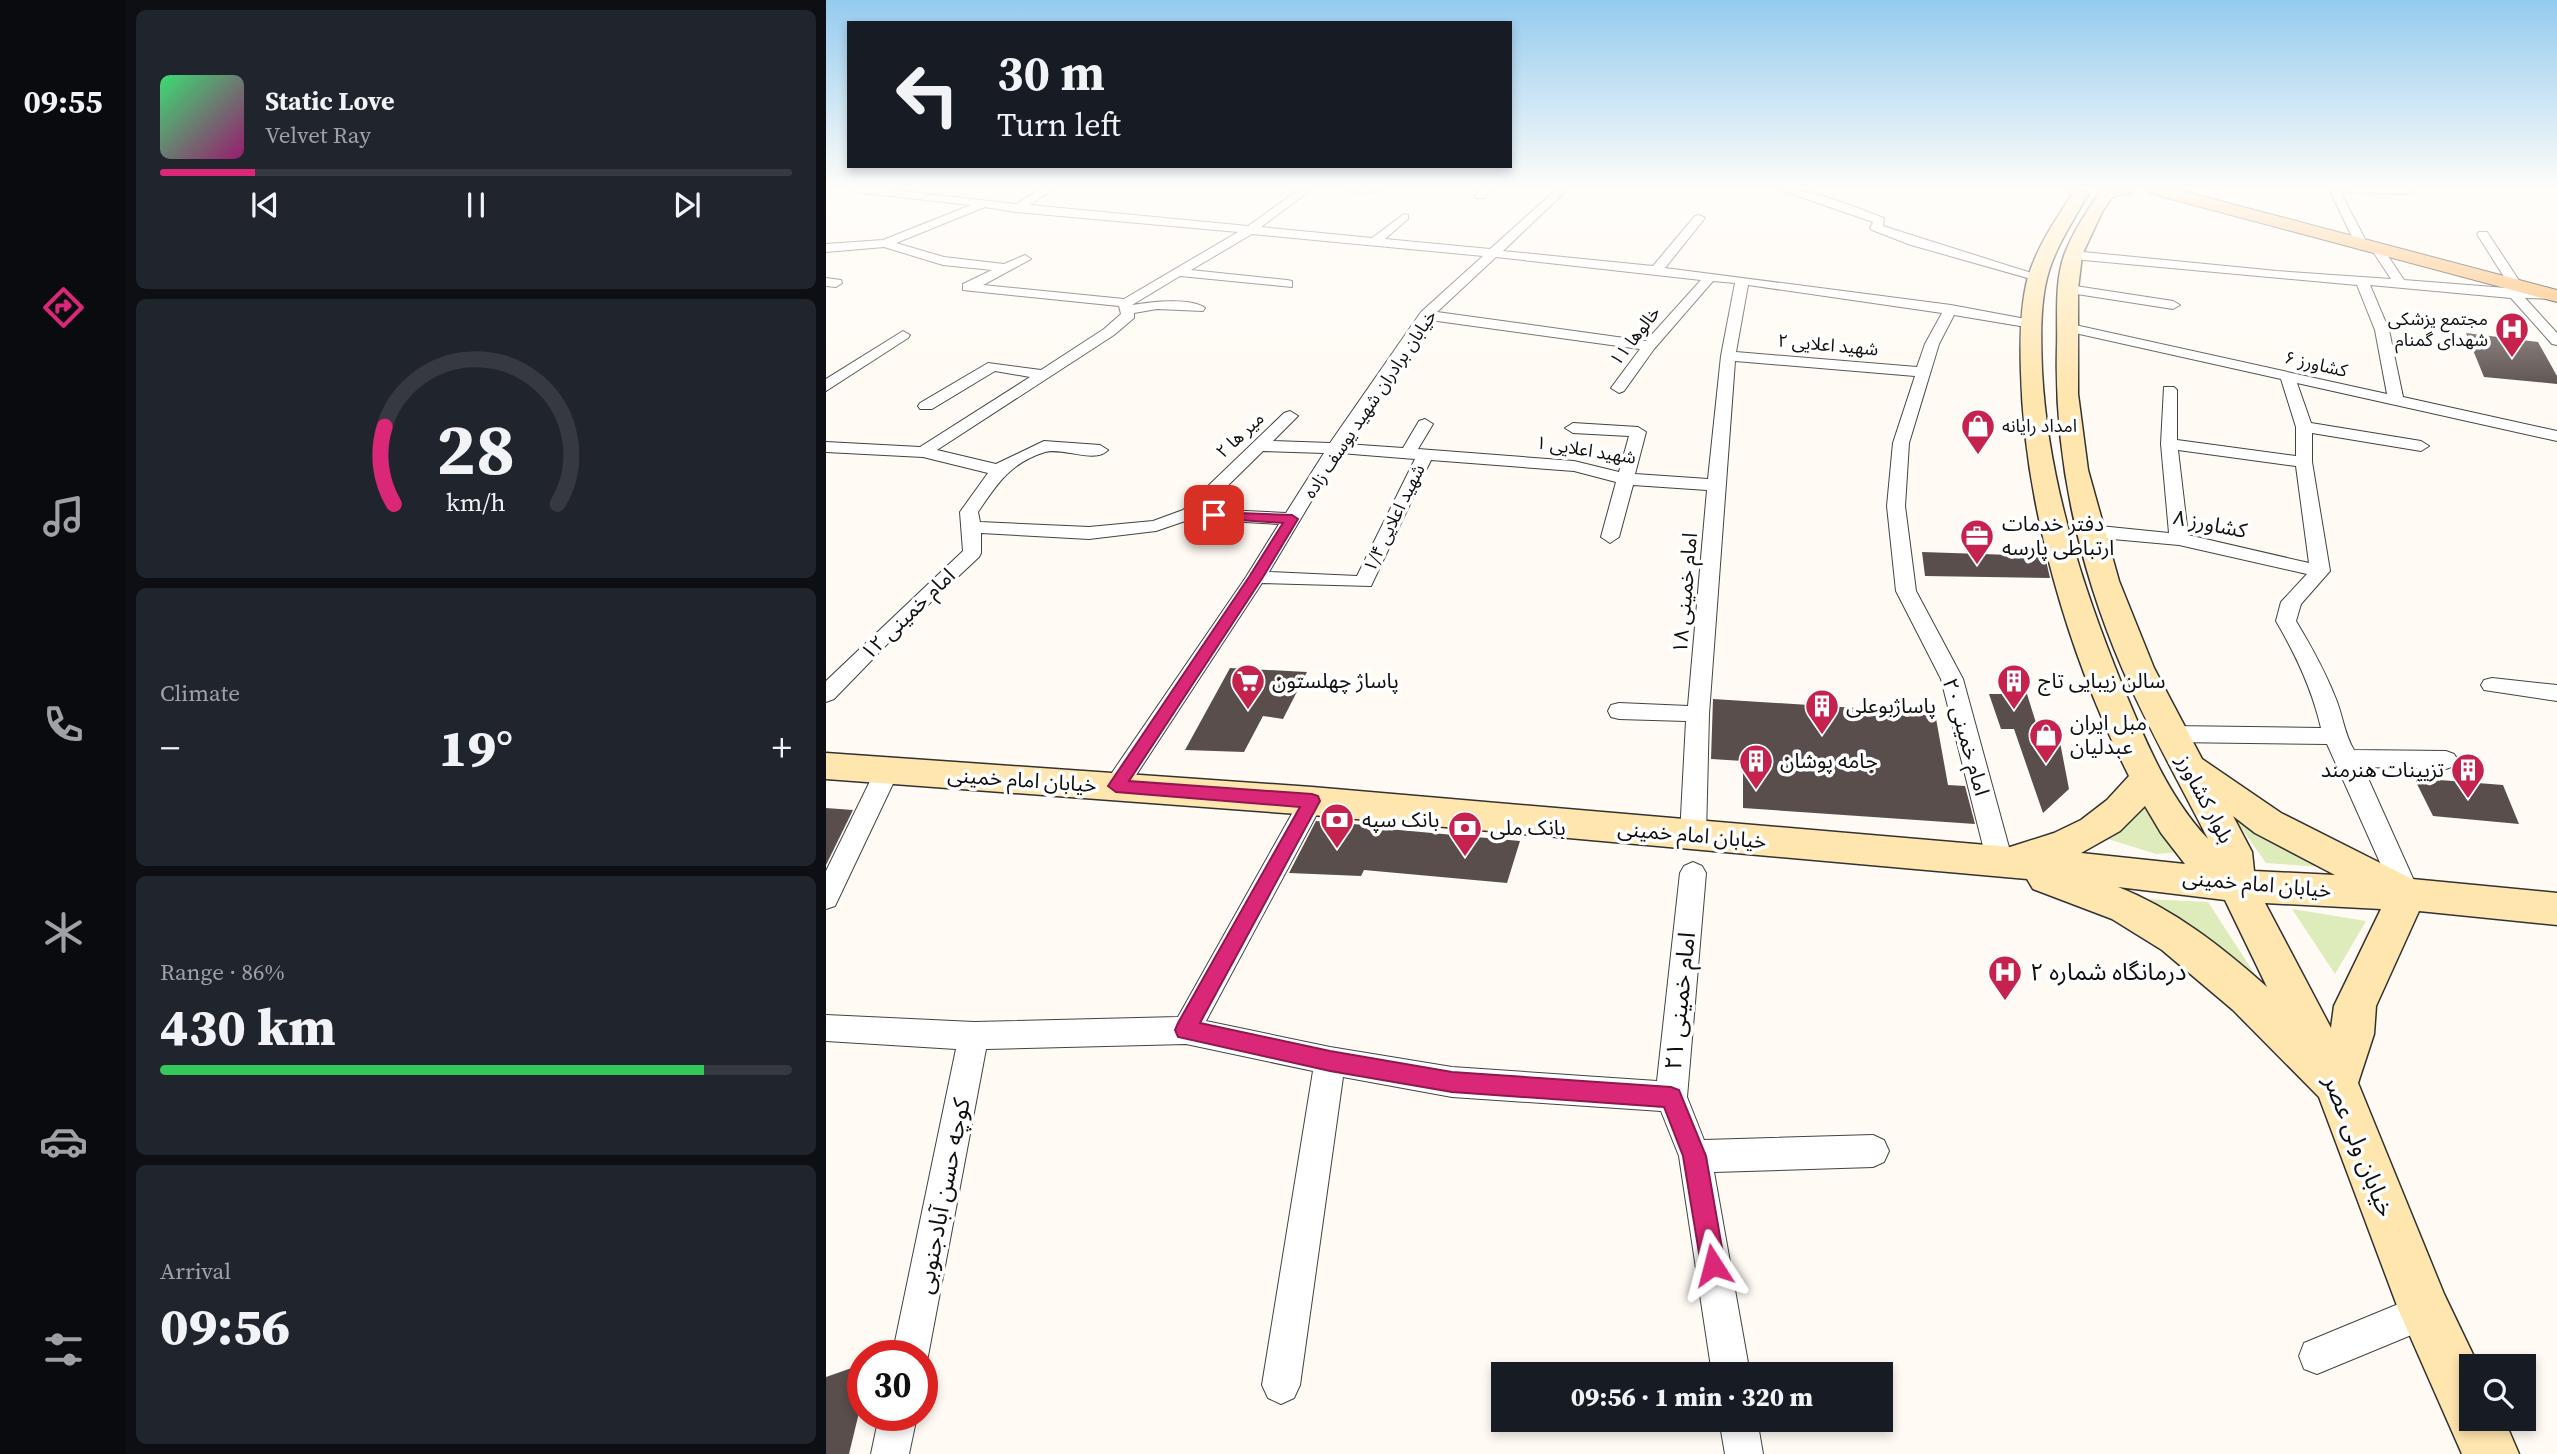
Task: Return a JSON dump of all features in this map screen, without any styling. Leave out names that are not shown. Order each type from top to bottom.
[{"type":"main road","name":"بلوار کشاورز","points":[[2045,257],[2038,277],[2032,324],[2031,391],[2041,472],[2068,576],[2098,663],[2141,765],[2187,841],[2237,886]]},
{"type":"main road","name":"بلوار کشاورز","points":[[2073,257],[2066,327],[2067,394],[2076,470],[2090,531],[2138,668],[2234,852],[2237,886]]},
{"type":"main road","points":[[2408,257],[2516,290],[2555,296]]},
{"type":"main road","points":[[2180,749],[2268,823],[2407,894],[2355,1006],[2352,1034],[2336,1083],[2259,1006],[2202,957],[2148,920],[2082,890],[2000,863],[2062,847],[2096,832],[2123,807],[2141,765],[2180,749]]},
{"type":"main road","name":"خیابان امام خمینی","points":[[826,766],[1312,801],[2154,875],[2237,886],[2407,894],[2557,909]]},
{"type":"main road","name":"خیابان ولی عصر","points":[[2237,886],[2336,1083],[2425,1311],[2459,1384]]},
{"type":"main road","points":[[2480,1431],[2491,1454]]},
{"type":"street","points":[[930,257],[943,261],[1004,268]]},
{"type":"street","points":[[1125,306],[1202,257]]},
{"type":"street","name":"خیابان برادران شهید یوسف زاده","points":[[1116,786],[1256,577],[1335,448],[1426,315],[1491,257]]},
{"type":"street","points":[[1521,257],[1742,281],[1951,309],[2032,324]]},
{"type":"street","points":[[1656,271],[1667,257]]},
{"type":"street","points":[[1968,257],[2038,277]]},
{"type":"street","points":[[2082,257],[2363,283],[2516,290]]},
{"type":"street","points":[[2379,257],[2400,283]]},
{"type":"street","points":[[2496,257],[2516,290],[2557,341]]},
{"type":"street","points":[[1025,259],[968,287],[1125,306],[1198,308]]},
{"type":"street","points":[[1175,272],[1287,284]]},
{"type":"street","name":"خالوها ۱۱","points":[[1619,388],[1649,346],[1710,277]]},
{"type":"street","name":"امام خمینی ۱۸","points":[[1693,835],[1698,714],[1728,356],[1742,281]]},
{"type":"street","points":[[2363,283],[2382,330],[2396,402]]},
{"type":"street","points":[[2068,289],[2173,305]]},
{"type":"street","points":[[923,452],[1109,332],[1129,315],[1125,306]]},
{"type":"street","name":"امام خمینی ۲۰","points":[[1951,309],[1932,344],[1901,443],[1896,506],[1906,591],[1952,679],[2000,863]]},
{"type":"street","points":[[1426,315],[1649,346]]},
{"type":"street","name":"کشاورز ۶","points":[[2066,327],[2557,436]]},
{"type":"street","points":[[826,386],[903,335]]},
{"type":"street","name":"شهید اعلایی ۲","points":[[1728,356],[1924,372]]},
{"type":"street","points":[[926,406],[993,366],[1046,374]]},
{"type":"street","points":[[2288,377],[2304,427],[2304,462],[2320,571],[2291,602],[2286,621],[2304,651],[2326,701],[2334,736],[2347,758],[2407,894]]},
{"type":"street","points":[[2169,390],[2169,444],[2179,539]]},
{"type":"street","name":"میر ها ۲","points":[[1189,514],[1290,416]]},
{"type":"street","points":[[1259,446],[1416,454],[1425,424]]},
{"type":"street","points":[[2304,427],[2421,446]]},
{"type":"street","points":[[1573,428],[1638,432],[1610,537]]},
{"type":"street","points":[[2169,444],[2304,462]]},
{"type":"street","points":[[826,447],[923,452],[998,470],[1044,446],[1100,450]]},
{"type":"street","name":"شهید اعلایی ۱","points":[[1416,454],[1574,466],[1626,479],[1717,485]]},
{"type":"street","name":"شهید اعلایی ۱/۴","points":[[1364,582],[1416,454]]},
{"type":"street","name":"امام خمینی ۱۲","points":[[826,694],[892,627],[972,553],[969,512],[998,470]]},
{"type":"street","points":[[972,527],[1089,533],[1156,526],[1189,514],[1292,519]]},
{"type":"street","name":"کشاورز ۸","points":[[2090,531],[2179,539],[2320,571]]},
{"type":"street","points":[[1256,577],[1364,582]]},
{"type":"street","points":[[2493,685],[2557,693]]},
{"type":"street","points":[[1619,711],[1698,714]]},
{"type":"street","points":[[2180,749],[2334,736]]},
{"type":"street","points":[[2347,758],[2446,760]]},
{"type":"street","points":[[826,898],[887,771]]},
{"type":"street","points":[[1186,1030],[1312,801]]},
{"type":"street","name":"امام خمینی ۲۱","points":[[1693,873],[1671,1097],[1695,1156],[1729,1362]]},
{"type":"street","points":[[826,1028],[974,1036],[1186,1030],[1330,1061],[1452,1082],[1671,1097]]},
{"type":"street","name":"کوچه حسن آبادجنوبی","points":[[913,1340],[974,1036]]},
{"type":"street","points":[[1282,1385],[1330,1061]]},
{"type":"street","points":[[1695,1156],[1873,1151]]},
{"type":"street","points":[[2317,1356],[2425,1311]]},
{"type":"street","points":[[890,1454],[895,1431]]},
{"type":"street","points":[[1740,1432],[1744,1454]]},
{"type":"green space","points":[[2145,803],[2180,852],[2156,854],[2108,839]]},
{"type":"green space","points":[[2227,808],[2336,868],[2266,863]]},
{"type":"green space","points":[[2144,899],[2208,902],[2267,993]]},
{"type":"green space","points":[[2292,909],[2366,921],[2335,974]]},
{"type":"building","name":"مجتمع پزشکی شهدای گمنام","points":[[2466,333],[2538,342],[2557,376],[2557,384],[2484,377]]},
{"type":"building","name":"دفتر خدمات ارتباطی پارسه","points":[[1922,552],[2045,556],[2050,578],[1925,576]]},
{"type":"building","name":"پاساژ چهلستون","points":[[1230,668],[1307,672],[1283,719],[1263,716],[1244,752],[1185,750]]},
{"type":"building","points":[[1989,694],[2027,694],[2041,739],[2059,737],[2069,789],[2043,813],[2014,729],[2001,729]]},
{"type":"building","points":[[1713,699],[1935,713],[1948,785],[1965,786],[1975,824],[1743,808],[1743,761],[1711,759]]},
{"type":"building","name":"تزیینات هنرمند","points":[[2414,778],[2503,785],[2519,824],[2433,816]]},
{"type":"building","points":[[826,808],[853,810],[826,865]]},
{"type":"building","points":[[1316,821],[1520,841],[1507,883],[1364,870],[1361,876],[1289,873]]},
{"type":"building","points":[[847,1370],[847,1431],[855,1431],[849,1454],[826,1454],[826,1377]]},
{"type":"place","name":"مجتمع پزشکی شهدای گمنام","points":[[2512,359]]},
{"type":"place","name":"امداد رایانه","points":[[1978,456]]},
{"type":"place","name":"دفتر خدمات ارتباطی پارسه","points":[[1977,566]]},
{"type":"place","name":"پاساژ چهلستون","points":[[1248,711]]},
{"type":"place","name":"سالن زیبایی تاج","points":[[2014,711]]},
{"type":"place","name":"پاساژبوعلی","points":[[1822,736]]},
{"type":"place","name":"مبل ایران عبدلیان","points":[[2046,765]]},
{"type":"place","name":"جامه پوشان","points":[[1756,791]]},
{"type":"place","name":"تزیینات هنرمند","points":[[2468,800]]},
{"type":"place","name":"بانک سپه","points":[[1337,850]]},
{"type":"place","name":"بانک ملی","points":[[1465,858]]},
{"type":"place","name":"درمانگاه شماره ۲","points":[[2005,1002]]},
{"type":"route","points":[[1214,515],[1292,519],[1116,786],[1312,801],[1186,1030],[1330,1061],[1452,1082],[1671,1097],[1695,1156],[1713,1265]]}]
